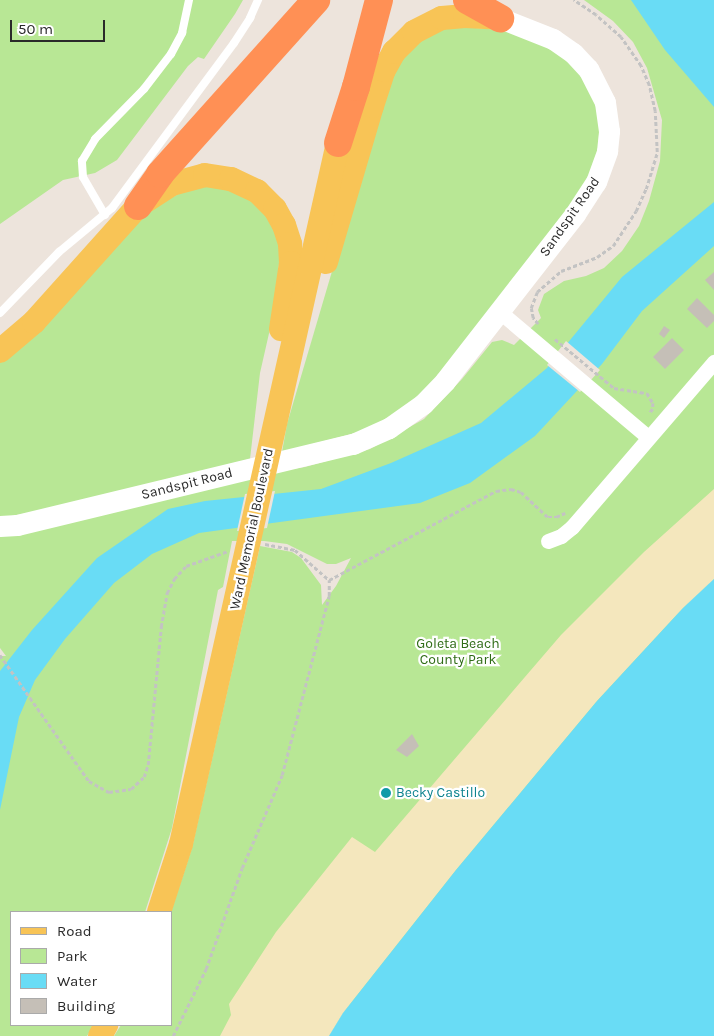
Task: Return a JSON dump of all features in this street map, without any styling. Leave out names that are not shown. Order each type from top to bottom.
[{"type":"highway","points":[[138,206],[160,174],[316,0]]},
{"type":"highway","name":"Ward Memorial Boulevard","points":[[338,143],[344,97],[367,0]]},
{"type":"highway","name":"Ward Memorial Boulevard","points":[[338,143],[356,87],[379,0]]},
{"type":"highway","points":[[467,0],[500,18]]},
{"type":"main road","points":[[292,347],[311,311],[372,106],[389,60],[406,38],[432,22],[459,16],[500,18]]},
{"type":"main road","name":"Ward Memorial Boulevard","points":[[159,911],[181,844],[338,143]]},
{"type":"main road","points":[[0,351],[34,322],[138,206],[172,184],[205,175],[223,176],[242,182],[263,195],[275,209],[288,234],[291,252],[290,273],[274,372],[276,418]]},
{"type":"street","name":"Sandspit Road","points":[[0,526],[26,523],[353,444],[376,436],[423,404],[445,381],[500,312],[588,196],[605,161],[610,131],[607,108],[600,89],[581,60],[553,39],[500,18]]},
{"type":"street","points":[[500,312],[648,437]]},
{"type":"street","points":[[548,540],[561,536],[572,527],[714,362]]},
{"type":"lane","points":[[105,215],[83,177],[82,161],[95,139],[144,89],[171,54],[182,33],[189,0]]},
{"type":"lane","points":[[0,313],[59,252],[105,215],[234,42],[250,18],[258,0]]},
{"type":"path","points":[[532,313],[534,321],[540,326]]},
{"type":"path","points":[[554,338],[612,386],[620,390],[647,393],[651,398],[653,409]]},
{"type":"path","points":[[329,580],[496,491],[511,489],[521,492],[548,517],[556,517],[565,513]]},
{"type":"path","points":[[262,544],[295,550],[329,580]]},
{"type":"path","points":[[0,655],[92,784],[109,792],[131,789],[144,777],[152,746],[159,645],[167,593],[174,579],[186,566],[230,550]]},
{"type":"path","points":[[173,1036],[206,969],[242,868],[282,775],[328,596],[329,580]]},
{"type":"green space","points":[[0,0],[243,0],[204,59],[198,57],[188,66],[117,160],[95,173],[63,180],[0,224]]},
{"type":"green space","name":"Goleta Beach County Park","points":[[584,0],[686,0],[714,31],[714,579],[683,608],[343,1013],[329,1036],[114,1036],[120,1026],[172,1026],[171,911],[192,848],[260,546],[292,552],[301,558],[321,585],[322,605],[336,586],[351,558],[336,564],[327,564],[287,544],[264,541],[232,541],[223,587],[218,590],[172,828],[145,911],[10,911],[10,1026],[93,1026],[87,1036],[0,1036],[0,656],[6,656],[0,648],[0,535],[247,476],[305,467],[370,449],[424,419],[462,379],[492,342],[502,340],[514,345],[541,318],[538,310],[544,294],[564,281],[586,276],[604,268],[622,251],[639,226],[649,201],[660,161],[662,120],[647,68],[633,42],[613,21]]},
{"type":"green space","points":[[450,26],[501,30],[529,38],[556,51],[580,73],[592,91],[600,120],[598,149],[590,177],[561,219],[437,377],[413,403],[379,424],[359,432],[282,452],[287,424],[384,95],[407,48]]},
{"type":"green space","points":[[196,185],[227,186],[260,205],[281,242],[275,307],[260,373],[250,459],[56,508],[0,518],[0,360],[125,232],[163,202]]},
{"type":"sand","points":[[714,489],[714,579],[683,608],[597,701],[456,870],[343,1013],[329,1036],[220,1036],[231,1015],[229,1004],[276,932],[352,837],[375,852],[561,635],[644,552]]},
{"type":"water","points":[[631,0],[714,0],[714,107],[665,50]]},
{"type":"water","points":[[714,202],[714,246],[642,311],[602,364],[535,436],[470,483],[420,503],[199,533],[152,554],[114,583],[65,639],[35,680],[19,717],[0,810],[0,671],[32,630],[97,558],[168,509],[205,501],[321,489],[391,463],[481,423],[547,368],[622,277]]},
{"type":"water","points":[[714,579],[714,1036],[329,1036],[343,1013],[456,870],[597,701],[683,608]]},
{"type":"pier","points":[[566,341],[600,370],[580,392],[547,365]]},
{"type":"pier","points":[[275,491],[267,528],[237,531],[245,494]]},
{"type":"building","points":[[714,272],[714,290],[705,280]]},
{"type":"building","points":[[697,298],[714,315],[714,321],[707,328],[687,309]]},
{"type":"building","points":[[664,326],[670,330],[664,338],[659,334]]},
{"type":"building","points":[[672,338],[684,350],[665,369],[653,357]]},
{"type":"building","points":[[412,734],[419,746],[407,757],[396,750]]},
{"type":"place","name":"Becky Castillo","points":[[386,793]]}]
